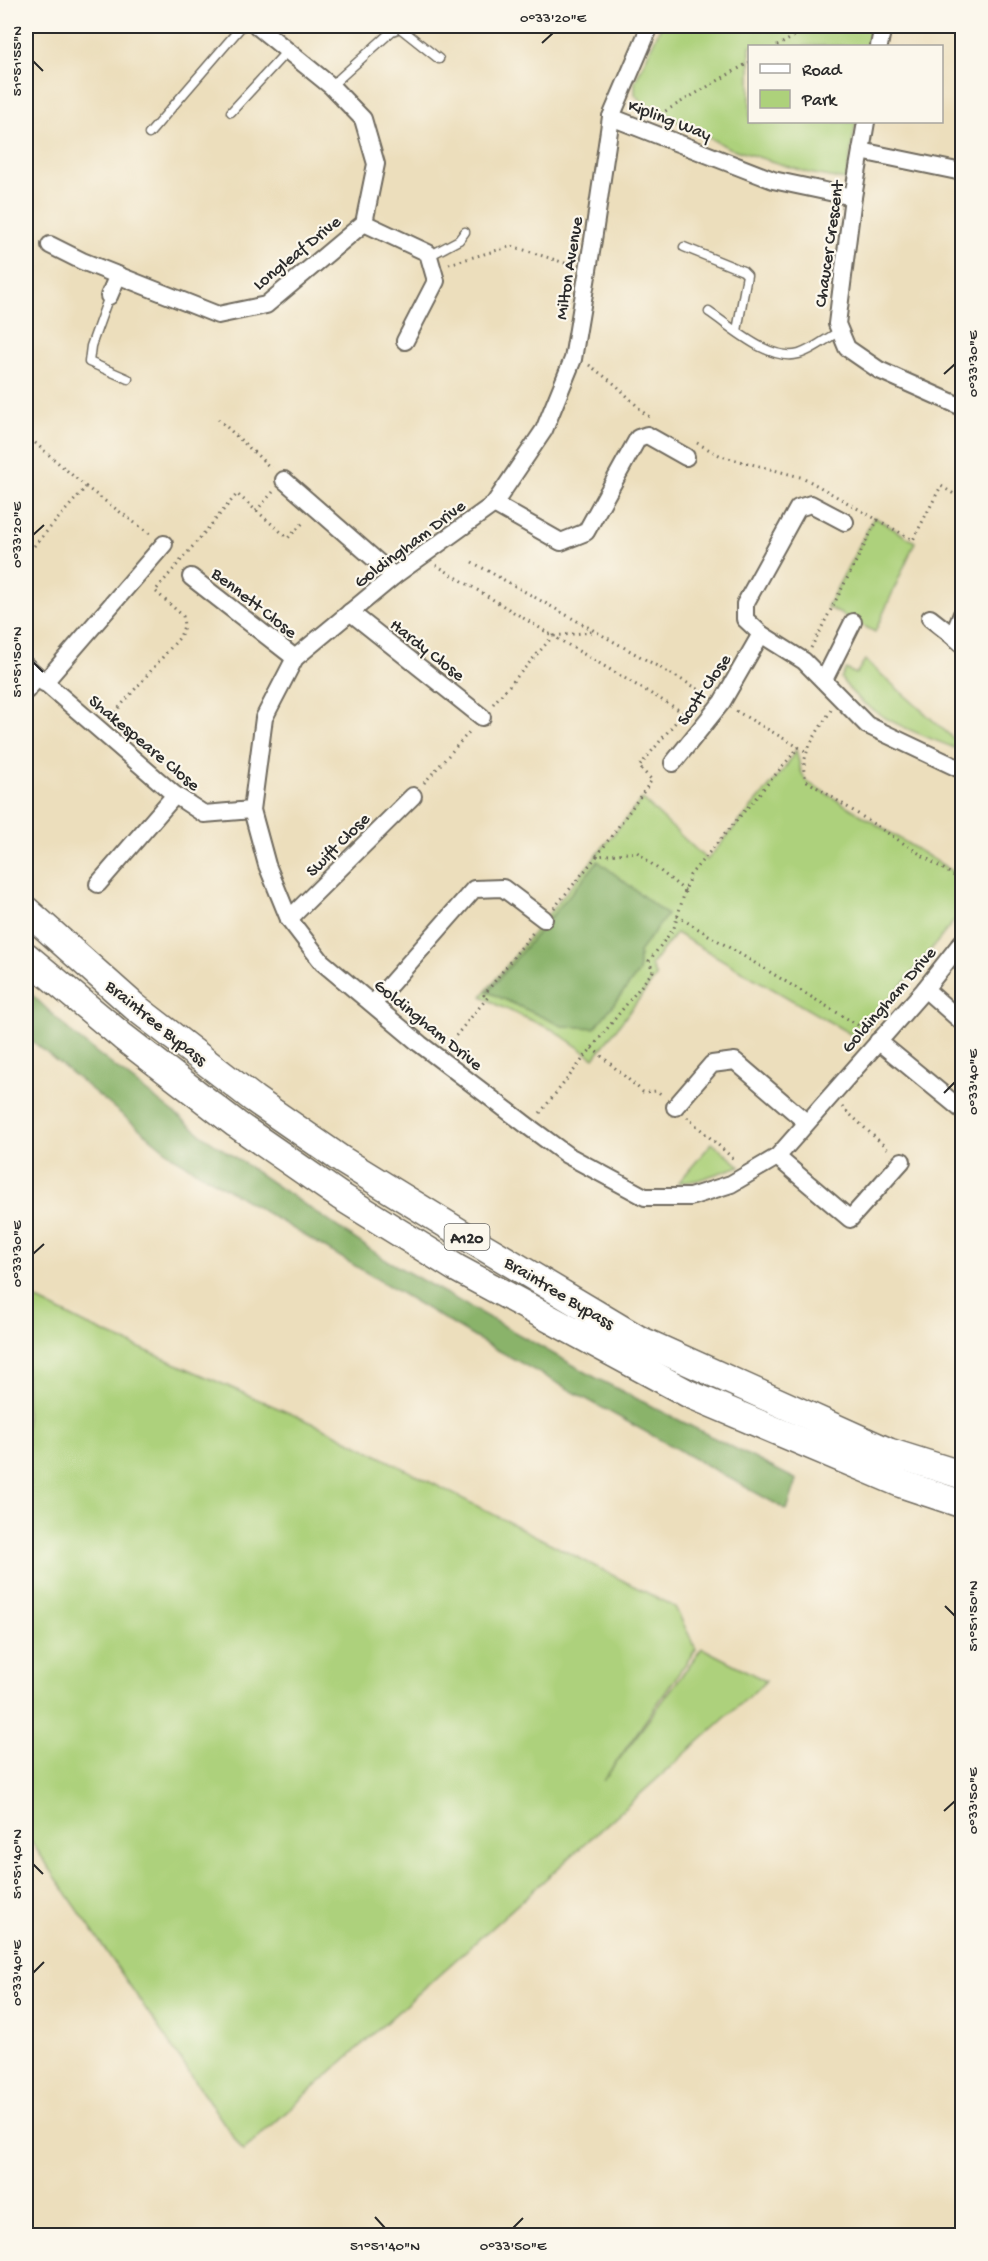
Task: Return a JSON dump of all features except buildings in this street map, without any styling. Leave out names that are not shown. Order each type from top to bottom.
[{"type":"highway","name":"Braintree Bypass","points":[[26,910],[135,1007],[254,1099],[342,1160],[467,1237],[638,1339],[889,1452],[963,1475]]},
{"type":"highway","name":"Braintree Bypass","points":[[26,956],[123,1037],[236,1124],[340,1196],[456,1268],[689,1394],[903,1485],[963,1504]]},
{"type":"street","name":"Longleaf Drive","points":[[50,245],[218,315],[266,305],[364,223],[376,164],[363,119],[331,86],[257,26]]},
{"type":"street","name":"Milton Avenue","points":[[494,504],[544,430],[573,359],[611,117],[650,26]]},
{"type":"street","points":[[879,45],[883,26]]},
{"type":"street","name":"Kipling Way","points":[[611,117],[773,180],[853,197]]},
{"type":"street","name":"Chaucer Crescent","points":[[866,123],[853,197],[837,324],[847,348],[879,370],[963,407]]},
{"type":"street","points":[[861,151],[963,172]]},
{"type":"street","points":[[364,223],[428,253],[436,281],[412,313],[405,341]]},
{"type":"street","points":[[109,296],[118,275]]},
{"type":"street","points":[[494,504],[561,542],[586,532],[638,438],[647,435],[686,457]]},
{"type":"street","points":[[284,480],[394,576]]},
{"type":"street","name":"Goldingham Drive","points":[[494,504],[394,576],[295,658],[264,718],[252,810],[267,865],[289,919],[322,962],[437,1058],[567,1155],[645,1197],[690,1197],[730,1184],[777,1157],[925,989],[963,942]]},
{"type":"street","points":[[845,522],[811,504],[798,508],[745,604],[745,619],[761,634],[804,661],[867,725],[963,770]]},
{"type":"street","points":[[26,691],[36,676],[164,544]]},
{"type":"street","name":"Bennett Close","points":[[191,577],[295,658]]},
{"type":"street","name":"Hardy Close","points":[[350,612],[482,717]]},
{"type":"street","points":[[930,618],[958,640],[963,614]]},
{"type":"street","points":[[824,680],[853,622]]},
{"type":"street","name":"Scott Close","points":[[673,763],[722,702],[761,634]]},
{"type":"street","name":"Shakespeare Close","points":[[36,676],[175,795],[204,814],[252,810]]},
{"type":"street","points":[[98,884],[175,795]]},
{"type":"street","name":"Swift Close","points":[[289,919],[413,796]]},
{"type":"street","points":[[373,1004],[474,889],[503,888],[544,919]]},
{"type":"street","points":[[925,989],[963,1022]]},
{"type":"street","points":[[879,1040],[963,1110]]},
{"type":"street","points":[[675,1107],[712,1064],[735,1061],[806,1122]]},
{"type":"street","points":[[777,1157],[850,1219],[902,1161]]},
{"type":"lane","points":[[149,134],[242,26]]},
{"type":"lane","points":[[331,86],[392,31],[400,28],[439,59]]},
{"type":"lane","points":[[231,112],[288,50]]},
{"type":"lane","points":[[431,262],[459,240],[465,232]]},
{"type":"lane","points":[[684,247],[743,271],[747,275],[737,331]]},
{"type":"lane","points":[[109,296],[91,346],[89,362],[128,379]]},
{"type":"lane","points":[[709,312],[772,353],[787,356],[802,353],[840,331]]},
{"type":"path","points":[[779,45],[813,26]]},
{"type":"path","points":[[637,127],[748,63]]},
{"type":"path","points":[[431,262],[512,246],[588,271]]},
{"type":"path","points":[[573,359],[584,362],[616,385],[646,415],[656,420]]},
{"type":"path","points":[[218,419],[284,480],[256,511]]},
{"type":"path","points":[[26,435],[86,487],[164,544]]},
{"type":"path","points":[[694,441],[721,456],[804,478],[914,540],[941,486],[963,498]]},
{"type":"path","points":[[26,555],[86,487]]},
{"type":"path","points":[[804,661],[878,519]]},
{"type":"path","points":[[421,556],[683,713],[639,768],[652,780],[597,856]]},
{"type":"path","points":[[472,562],[807,752]]},
{"type":"path","points":[[413,796],[553,636],[594,631]]},
{"type":"path","points":[[839,696],[807,752],[803,774],[807,781],[963,881]]},
{"type":"path","points":[[529,1127],[653,971],[649,961],[674,928],[690,875],[800,747]]},
{"type":"path","points":[[677,916],[879,1040]]},
{"type":"path","points":[[830,1096],[902,1161]]},
{"type":"green space","points":[[661,26],[871,26],[868,45],[748,45],[748,123],[856,123],[846,180],[809,173],[729,148],[647,106],[635,95],[635,82]]},
{"type":"green space","points":[[874,517],[915,542],[875,632],[827,607]]},
{"type":"green space","points":[[865,660],[962,746],[962,751],[912,731],[879,714],[852,692],[841,678],[846,669],[856,674]]},
{"type":"green space","points":[[796,750],[806,781],[962,877],[962,911],[859,1039],[676,933],[651,965],[656,977],[594,1058],[553,1030],[482,996],[642,799],[707,860],[785,768]]},
{"type":"green space","points":[[598,861],[667,915],[639,952],[639,972],[595,1028],[562,1026],[488,992]]},
{"type":"green space","points":[[26,989],[75,1036],[205,1137],[386,1260],[598,1379],[797,1480],[787,1510],[474,1337],[175,1158],[26,1036]]},
{"type":"green space","points":[[712,1143],[740,1166],[698,1180],[678,1183]]},
{"type":"green space","points":[[26,1294],[87,1325],[326,1429],[675,1607],[696,1649],[603,1781],[702,1648],[766,1681],[243,2151],[26,1834]]}]
